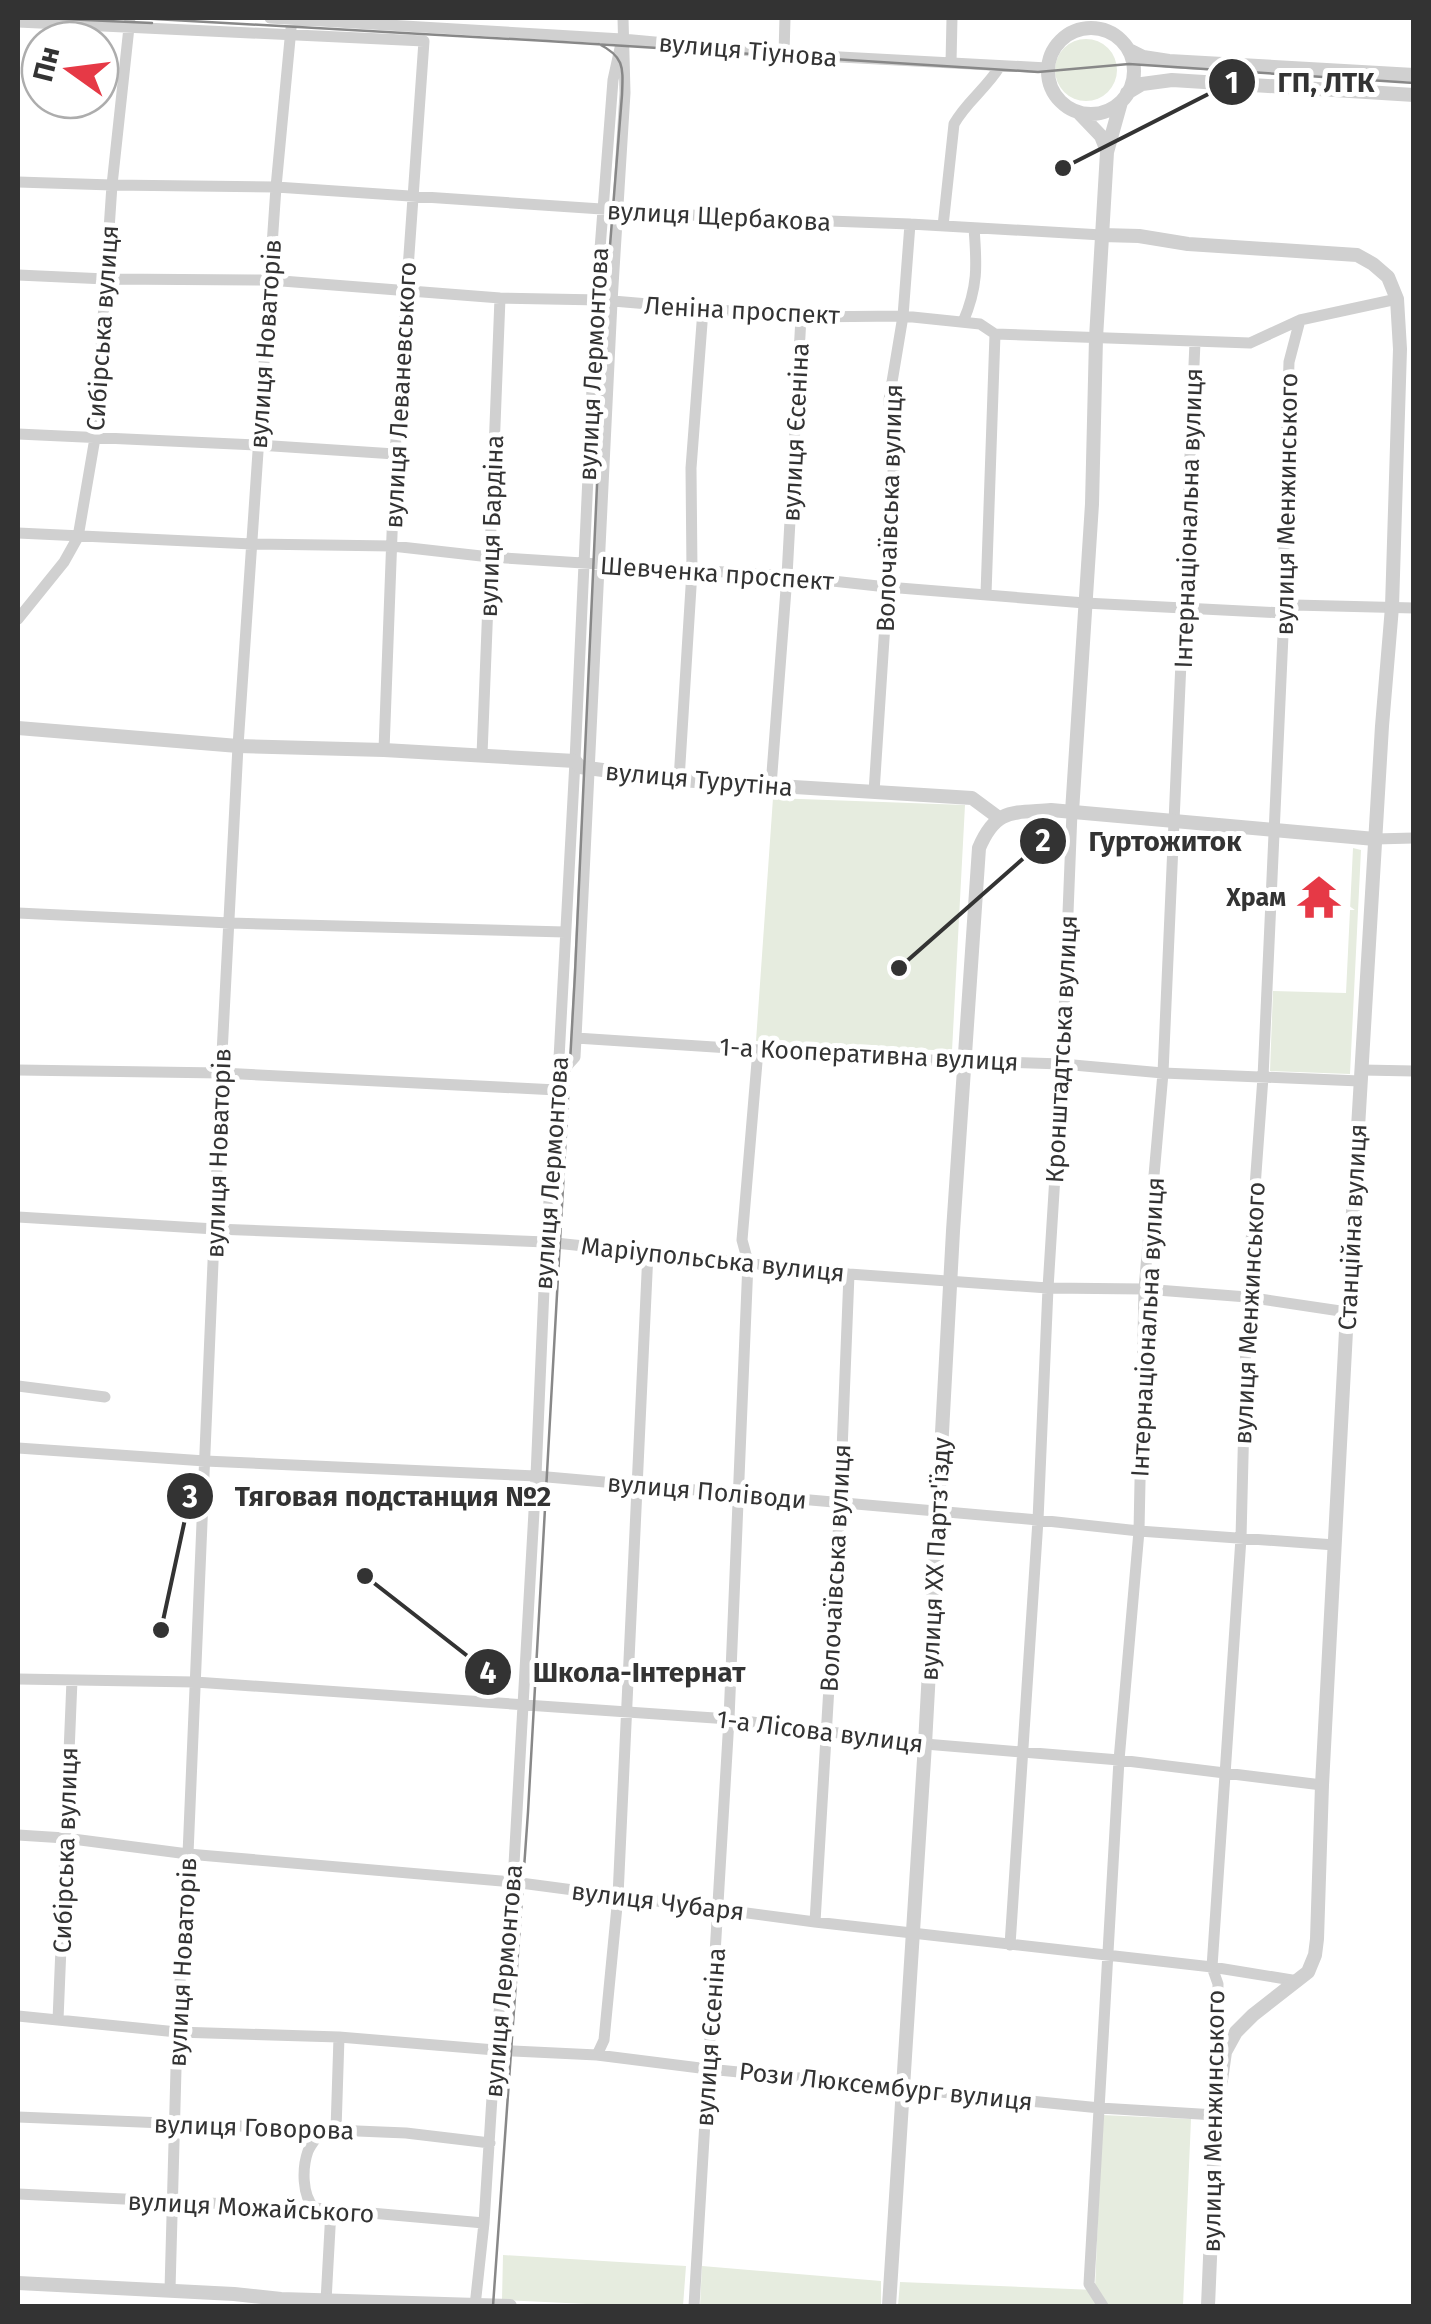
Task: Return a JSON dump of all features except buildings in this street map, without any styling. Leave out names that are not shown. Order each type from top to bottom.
[{"type":"street","name":"вулиця Тіунова","points":[[270,18],[454,23],[784,54],[1048,68]]},
{"type":"street","name":"вулиця Новаторів","points":[[170,2290],[178,2032],[238,746],[276,187],[292,18]]},
{"type":"street","name":"вулиця Лермонтова","points":[[576,1038],[625,92],[623,18]]},
{"type":"street","points":[[784,54],[785,18]]},
{"type":"street","points":[[951,64],[952,18]]},
{"type":"street","points":[[1068,34],[1069,18]]},
{"type":"street","points":[[1112,34],[1113,18]]},
{"type":"street","points":[[18,22],[129,22],[290,35]]},
{"type":"street","name":"Сибірська вулиця","points":[[18,620],[64,562],[78,536],[94,438],[112,185],[129,22]]},
{"type":"street","points":[[1414,76],[1142,57],[1120,39],[1097,28],[1068,34],[1056,46],[1048,68],[1053,91],[1068,108],[1079,112],[1102,112],[1142,84],[1172,80],[1414,96]]},
{"type":"street","name":"вулиця Леваневського","points":[[290,35],[424,42],[394,454],[384,750]]},
{"type":"street","name":"вулиця Лермонтова","points":[[476,2306],[495,2050],[513,1882],[575,761],[596,301],[612,80],[622,39]]},
{"type":"street","points":[[1124,98],[1134,72],[1129,50]]},
{"type":"street","points":[[943,226],[954,124],[1000,66]]},
{"type":"street","name":"Кронштадтська вулиця","points":[[1010,1945],[1038,1520],[1107,152],[1124,98]]},
{"type":"street","points":[[1079,112],[1101,136],[1107,152]]},
{"type":"street","name":"вулиця Щербакова","points":[[18,182],[276,187],[602,210],[1138,236],[1188,244],[1357,255],[1388,277],[1397,299]]},
{"type":"street","name":"Волочаївська вулиця","points":[[874,792],[894,486],[889,400],[903,316],[910,224]]},
{"type":"street","points":[[963,322],[977,268],[974,228]]},
{"type":"street","name":"Леніна проспект","points":[[18,275],[106,280],[270,280],[801,317],[903,316],[980,324],[995,334],[1250,343],[1300,320],[1397,299]]},
{"type":"street","name":"вулиця Бардіна","points":[[482,755],[500,298]]},
{"type":"street","name":"Станційна вулиця","points":[[1298,1982],[1308,1972],[1317,1940],[1347,1312],[1392,607],[1400,349],[1397,299]]},
{"type":"street","points":[[679,780],[692,571],[691,468],[704,310]]},
{"type":"street","name":"вулиця Єсеніна","points":[[771,786],[788,576],[801,317]]},
{"type":"street","name":"вулиця Менжинського","points":[[1208,2306],[1218,1984],[1212,1968],[1241,1538],[1246,1297],[1263,1076],[1284,613],[1288,362],[1300,320]]},
{"type":"street","points":[[986,594],[995,334]]},
{"type":"street","name":"Інтернаціональна вулиця","points":[[1103,2306],[1089,2284],[1119,1760],[1139,1531],[1144,1289],[1163,1073],[1196,342]]},
{"type":"street","points":[[18,434],[394,454]]},
{"type":"street","name":"Шевченка проспект","points":[[18,533],[392,546],[1085,603],[1284,613],[1294,604],[1414,608]]},
{"type":"street","name":"вулиця Турутіна","points":[[18,728],[238,746],[575,761],[580,768],[679,780],[972,798],[999,818]]},
{"type":"street","points":[[999,818],[1015,812],[1072,812],[1375,839],[1414,838]]},
{"type":"street","name":"вулиця XX Партз'їзду","points":[[889,2306],[979,848],[987,828],[999,818]]},
{"type":"street","points":[[18,913],[566,932]]},
{"type":"street","points":[[18,1070],[557,1083],[575,1057],[576,1038]]},
{"type":"street","name":"1-а Кооперативна вулиця","points":[[576,1038],[1163,1073],[1361,1076],[1414,1071]]},
{"type":"street","name":"вулиця Єсеніна","points":[[694,2306],[740,1493],[748,1262],[742,1240],[758,1050]]},
{"type":"street","name":"Маріупольська вулиця","points":[[18,1217],[546,1242],[950,1282],[1246,1297],[1347,1312]]},
{"type":"street","points":[[597,2055],[604,2040],[618,1896],[648,1252]]},
{"type":"street","name":"Волочаївська вулиця","points":[[815,1922],[849,1274]]},
{"type":"street","points":[[18,1386],[104,1397]]},
{"type":"street","name":"вулиця Поліводи","points":[[18,1448],[536,1476],[1335,1545]]},
{"type":"street","name":"1-а Лісова вулиця","points":[[18,1679],[195,1682],[728,1719],[925,1744],[1021,1750],[1322,1784]]},
{"type":"street","name":"Сибірська вулиця","points":[[58,2020],[72,1680]]},
{"type":"street","name":"вулиця Чубаря","points":[[18,1835],[513,1882],[1212,1968],[1298,1982]]},
{"type":"street","points":[[1216,2116],[1225,2052],[1236,2032],[1252,2015],[1298,1982]]},
{"type":"street","name":"Рози Люксембург вулиця","points":[[18,2016],[178,2032],[597,2055],[1100,2108],[1216,2116]]},
{"type":"street","points":[[336,2130],[340,2038]]},
{"type":"street","name":"вулиця Говорова","points":[[18,2117],[406,2133],[490,2143]]},
{"type":"street","points":[[314,2208],[308,2204],[304,2180],[308,2152],[322,2130]]},
{"type":"street","name":"вулиця Можайського","points":[[18,2194],[314,2208],[484,2223]]},
{"type":"street","points":[[326,2301],[331,2210]]},
{"type":"street","points":[[18,2283],[326,2301],[510,2306]]},
{"type":"shaded area","points":[[1086,39],[1108,48],[1117,70],[1108,92],[1086,101],[1064,92],[1055,70],[1064,48]]},
{"type":"shaded area","points":[[773,798],[965,805],[952,1051],[756,1041]]},
{"type":"shaded area","points":[[1353,848],[1361,850],[1350,1074],[1270,1071],[1273,991],[1346,993]]},
{"type":"shaded area","points":[[1102,2115],[1191,2119],[1183,2306],[898,2306],[900,2282],[1095,2290]]},
{"type":"shaded area","points":[[503,2255],[686,2266],[683,2306],[502,2300]]},
{"type":"shaded area","points":[[702,2266],[881,2281],[881,2306],[700,2306]]},
{"type":"tram line","points":[[42,18],[152,23]]},
{"type":"tram line","points":[[137,18],[1038,72],[1129,64],[1414,83]]},
{"type":"tram line","points":[[493,2306],[528,1812],[575,973],[605,308],[622,95],[621,64],[599,44]]},
{"type":"place","name":"ГП, ЛТК","points":[[1063,168]]},
{"type":"place","name":"Храм","points":[[1319,897]]},
{"type":"place","name":"Гуртожиток","points":[[899,968]]},
{"type":"place","name":"Школа-Інтернат","points":[[365,1576]]},
{"type":"place","name":"Тяговая подстанция №2","points":[[161,1630]]}]
